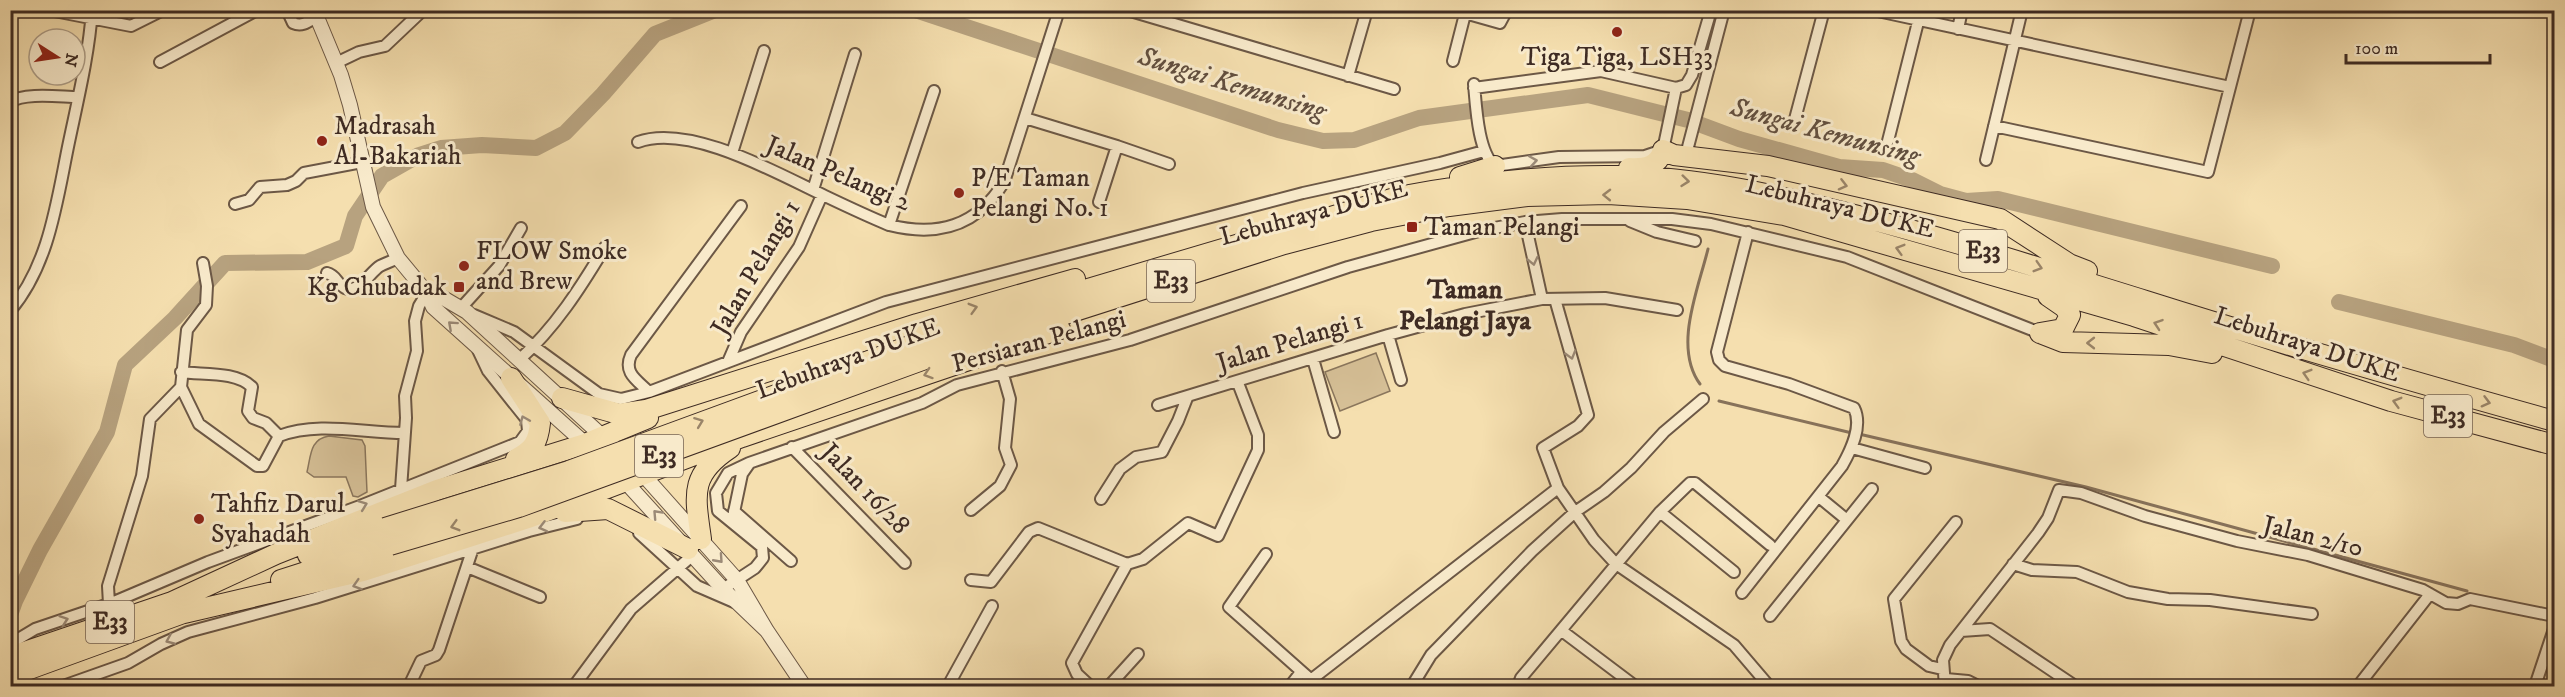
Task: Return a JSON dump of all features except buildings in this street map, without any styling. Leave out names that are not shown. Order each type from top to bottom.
[{"type":"highway","points":[[1528,178],[1534,172],[1550,168],[1647,167],[1658,162],[1663,150],[1674,155],[1768,166],[2000,219],[2069,264],[2283,344]]},
{"type":"highway","points":[[1446,188],[1490,158]]},
{"type":"highway","name":"Lebuhraya DUKE","points":[[10,676],[51,653],[178,607],[569,471],[1296,226],[1398,197],[1446,188],[1528,178],[1619,176],[1657,179],[1734,188],[1792,199],[2019,261],[2283,344],[2554,421]]},
{"type":"highway","name":"Lebuhraya DUKE","points":[[922,351],[1343,227],[1449,206],[1527,196],[1608,195],[1687,199],[1784,215],[2134,316],[2391,401],[2554,445]]},
{"type":"highway","points":[[562,398],[606,412],[630,413],[1019,294],[1249,232],[1296,226]]},
{"type":"highway","points":[[178,607],[363,571],[531,517],[755,432],[1208,278],[1264,250]]},
{"type":"highway","points":[[2039,290],[2064,306],[2070,315],[2063,329],[2040,333]]},
{"type":"highway","points":[[2040,333],[2063,342],[2169,345],[2273,363]]},
{"type":"highway","points":[[178,607],[276,554],[437,490],[594,440],[769,372]]},
{"type":"highway","points":[[499,471],[530,452],[536,445],[539,434],[540,423],[511,378]]},
{"type":"highway","points":[[531,517],[584,509],[608,509],[694,548],[695,494],[700,476],[719,455],[755,432]]},
{"type":"highway","name":"Lebuhraya DUKE","points":[[10,657],[51,653]]},
{"type":"street","points":[[49,10],[92,15],[131,26],[163,10]]},
{"type":"street","points":[[113,10],[127,11]]},
{"type":"street","points":[[160,62],[257,10]]},
{"type":"street","points":[[287,10],[293,23],[298,25],[315,14],[336,63],[350,105],[373,207],[398,258],[427,293],[433,307],[511,378],[594,440],[634,477],[694,548],[723,589],[766,631]]},
{"type":"street","points":[[336,63],[359,52],[385,46],[423,10]]},
{"type":"street","name":"Jalan Pelangi 2","points":[[638,142],[649,138],[683,140],[732,153],[889,225],[914,231],[937,230],[979,213],[995,198],[1004,183],[1059,10]]},
{"type":"street","points":[[1127,10],[1394,89]]},
{"type":"street","points":[[1348,75],[1367,10]]},
{"type":"street","points":[[1452,62],[1459,12],[1500,23],[1507,10]]},
{"type":"street","points":[[427,293],[438,295],[464,310],[514,332],[599,394],[621,399],[649,392],[886,302],[1303,193],[1440,163],[1490,158],[1645,156],[1663,150],[1676,93],[1686,85],[1692,75],[1711,10]]},
{"type":"street","points":[[1688,147],[1724,10]]},
{"type":"street","points":[[1795,119],[1824,10]]},
{"type":"street","points":[[1873,10],[1920,15],[1958,29],[2230,87]]},
{"type":"street","points":[[1958,29],[1962,10]]},
{"type":"street","points":[[1986,160],[2022,10]]},
{"type":"street","points":[[1994,126],[2208,172],[2250,10]]},
{"type":"street","points":[[10,310],[36,270],[45,248],[78,97],[92,15]]},
{"type":"street","points":[[1888,141],[1920,15]]},
{"type":"street","points":[[732,153],[764,51]]},
{"type":"street","name":"Jalan Pelangi 1","points":[[728,363],[741,332],[799,247],[818,192],[855,54]]},
{"type":"street","points":[[1490,158],[1480,128],[1474,90],[1601,71],[1676,93]]},
{"type":"street","points":[[889,225],[934,91]]},
{"type":"street","points":[[12,98],[78,97]]},
{"type":"street","points":[[1025,118],[1169,164]]},
{"type":"street","points":[[1099,202],[1117,146]]},
{"type":"street","points":[[235,204],[249,200],[260,187],[287,185],[296,181],[304,173],[362,162]]},
{"type":"street","points":[[649,392],[628,372],[627,363],[741,206]]},
{"type":"street","name":"Persiaran Pelangi","points":[[723,589],[755,568],[763,558],[762,547],[733,517],[718,511],[716,492],[728,473],[749,463],[922,403],[957,385],[1002,371],[1096,350],[1348,267],[1479,231],[1525,222],[1562,219],[1672,219],[1711,224],[1847,256],[2040,333]]},
{"type":"street","points":[[1624,219],[1658,232],[1695,241]]},
{"type":"street","points":[[1525,222],[1542,299]]},
{"type":"street","points":[[464,310],[499,266],[521,228]]},
{"type":"street","points":[[1742,593],[1819,497],[1852,446],[1857,420],[1854,408],[1789,384],[1725,366],[1719,360],[1717,352],[1748,232]]},
{"type":"street","points":[[519,360],[535,346],[580,288],[605,246]]},
{"type":"street","points":[[327,273],[333,274],[342,286],[351,289],[360,285],[379,267],[398,258]]},
{"type":"street","points":[[203,265],[207,286],[206,305],[186,330],[181,372],[181,387],[198,424],[257,466],[263,466],[267,462],[279,436],[292,431],[325,428],[404,433]]},
{"type":"street","points":[[401,489],[406,418],[405,396],[417,351],[414,321],[427,293]]},
{"type":"street","points":[[1556,298],[1588,415],[1582,424],[1543,448],[1558,488],[1594,540],[1617,564],[1734,645],[1769,687]]},
{"type":"street","name":"Jalan Pelangi 1","points":[[1158,405],[1465,314],[1542,299],[1605,298],[1677,310]]},
{"type":"street","points":[[464,310],[562,398],[594,440],[634,477],[694,548],[737,580],[766,631],[804,687]]},
{"type":"street","points":[[1389,335],[1401,380]]},
{"type":"street","points":[[10,644],[35,630],[110,604],[208,562],[513,446],[526,436],[528,431],[526,420],[488,371],[477,347]]},
{"type":"street","points":[[1313,359],[1334,432]]},
{"type":"street","points":[[971,510],[1000,486],[1011,465],[1005,448],[1010,399],[1002,371]]},
{"type":"street","points":[[181,372],[246,381],[252,387],[248,411],[253,418],[267,423],[279,436]]},
{"type":"street","points":[[971,580],[991,582],[1029,532],[1038,528],[1127,564],[1143,559],[1188,522],[1215,536],[1221,534],[1258,450],[1258,435],[1238,383]]},
{"type":"street","points":[[110,604],[108,586],[142,476],[150,419],[181,387]]},
{"type":"street","points":[[1101,499],[1120,469],[1136,457],[1162,452],[1179,421],[1187,398]]},
{"type":"street","points":[[1412,687],[1431,655],[1533,551],[1575,512],[1604,492],[1632,468],[1664,432],[1703,399]]},
{"type":"street","points":[[1852,446],[1924,468]]},
{"type":"street","name":"Jalan 16/28","points":[[792,447],[905,563]]},
{"type":"street","points":[[749,463],[742,474],[733,517],[791,561]]},
{"type":"street","points":[[1518,687],[1521,678],[1660,512],[1690,483],[1695,483],[1770,545]]},
{"type":"street","points":[[1266,554],[1229,607],[1315,683],[1558,488]]},
{"type":"street","points":[[1770,616],[1872,489]]},
{"type":"street","name":"Jalan 2/10","points":[[2013,564],[2048,518],[2059,490],[2081,493],[2145,516],[2236,541],[2308,555],[2423,590],[2446,603],[2458,604],[2470,599],[2554,616]]},
{"type":"street","points":[[1819,497],[1847,520]]},
{"type":"street","points":[[1660,512],[1734,572]]},
{"type":"street","points":[[63,687],[94,681],[161,644],[188,632],[315,598],[473,548],[591,517],[608,518],[632,527],[697,586],[740,605]]},
{"type":"street","points":[[1956,522],[1893,599],[1901,641],[1906,649],[1944,678],[1968,681],[1978,687]]},
{"type":"street","points":[[409,687],[421,662],[436,655],[439,650],[473,548]]},
{"type":"street","points":[[574,687],[631,609],[678,568],[694,548]]},
{"type":"street","points":[[1090,687],[1077,674],[1072,663],[1127,564]]},
{"type":"street","points":[[1944,678],[1943,660],[1961,631],[2013,564],[2032,570],[2077,572],[2128,592],[2168,599],[2210,600],[2312,615]]},
{"type":"street","points":[[467,567],[540,597]]},
{"type":"street","points":[[2358,687],[2430,594]]},
{"type":"street","points":[[948,687],[992,606]]},
{"type":"street","points":[[1961,631],[1990,629],[2075,687]]},
{"type":"street","points":[[2535,687],[2554,629]]},
{"type":"street","points":[[1562,631],[1635,687]]},
{"type":"street","points":[[1109,687],[1138,654]]},
{"type":"street","points":[[1290,687],[1301,672]]},
{"type":"shaded area","points":[[1376,353],[1390,391],[1340,411],[1325,372]]},
{"type":"shaded area","points":[[329,436],[362,440],[365,446],[367,492],[358,497],[353,496],[346,477],[314,477],[307,472],[315,444],[318,440]]},
{"type":"waterway","name":"Sungai Kemunsing","points":[[10,615],[40,550],[107,432],[125,365],[175,318],[225,263],[307,262],[346,246],[355,216],[382,176],[419,155],[441,148],[482,145],[536,148],[565,133],[603,94],[655,34],[715,10]]},
{"type":"waterway","name":"Sungai Kemunsing","points":[[915,10],[1278,130],[1323,141],[1354,140],[1419,118],[1588,95],[1688,120],[1739,139],[1839,167],[1883,170],[1912,180],[1940,194],[1966,201],[1998,199],[2272,266]]},
{"type":"waterway","points":[[1700,384],[1692,369],[1688,353],[1688,336],[1694,300],[1708,249]]},
{"type":"waterway","name":"Sungai Kemunsing","points":[[2339,302],[2514,345],[2554,360]]},
{"type":"waterway","points":[[1719,401],[1852,433]]},
{"type":"waterway","points":[[1859,434],[2086,487],[2467,591]]},
{"type":"place","name":"Tiga Tiga, LSH33","points":[[1617,32]]},
{"type":"place","name":"Madrasah Al-Bakariah","points":[[322,141]]},
{"type":"place","name":"P/E Taman Pelangi No. 1","points":[[959,193]]},
{"type":"place","name":"Taman Pelangi","points":[[1412,227]]},
{"type":"place","name":"FLOW Smoke and Brew","points":[[464,266]]},
{"type":"place","name":"Kg Chubadak","points":[[459,287]]},
{"type":"place","name":"Tahfiz Darul Syahadah","points":[[199,519]]},
{"type":"district","name":"Taman Pelangi Jaya","points":[[1465,306]]}]
